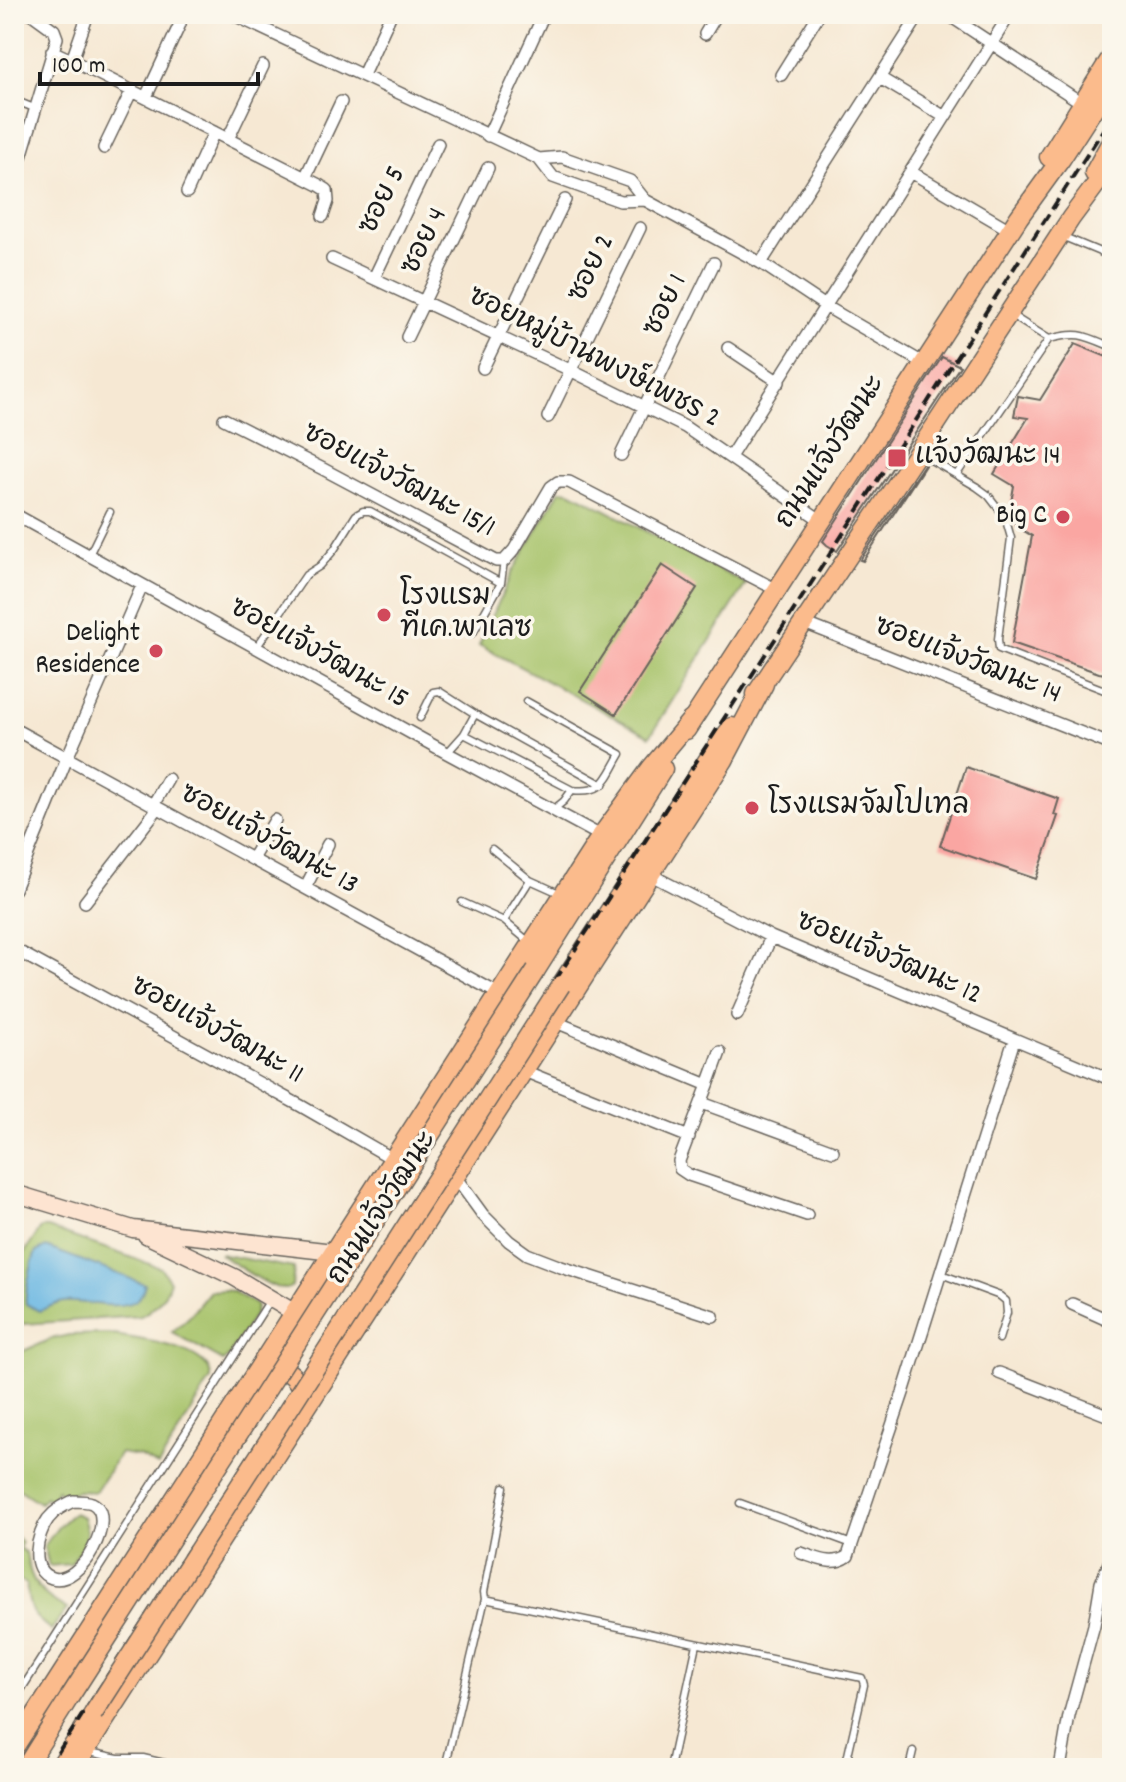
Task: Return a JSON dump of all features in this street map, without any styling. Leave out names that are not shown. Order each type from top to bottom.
[{"type":"main road","name":"ถนนแจ้งวัฒนะ","points":[[1014,223],[1049,157],[1112,56]]},
{"type":"main road","name":"ถนนแจ้งวัฒนะ","points":[[25,1768],[536,970],[691,720],[1014,223],[1061,159],[1112,80]]},
{"type":"main road","name":"ถนนแจ้งวัฒนะ","points":[[1071,218],[1112,140]]},
{"type":"main road","name":"ถนนแจ้งวัฒนะ","points":[[59,1768],[711,755],[764,684],[1059,235],[1110,170]]},
{"type":"main road","name":"ถนนแจ้งวัฒนะ","points":[[74,1768],[651,875],[724,760],[764,684]]},
{"type":"main road","name":"ถนนแจ้งวัฒนะ","points":[[15,1745],[20,1725],[295,1313],[601,836],[691,720]]},
{"type":"main road","points":[[351,1225],[351,1239],[367,1255],[388,1261],[406,1255]]},
{"type":"main road","points":[[295,1313],[347,1346]]},
{"type":"main road","points":[[255,1374],[266,1367],[291,1372],[303,1394],[305,1413]]},
{"type":"street","points":[[14,180],[57,38],[54,30],[32,14]]},
{"type":"street","points":[[72,60],[88,14]]},
{"type":"street","points":[[232,14],[539,159],[553,177],[620,201],[645,200]]},
{"type":"street","points":[[363,75],[391,14]]},
{"type":"street","points":[[488,136],[544,14]]},
{"type":"street","points":[[705,34],[717,14]]},
{"type":"street","points":[[781,75],[819,14]]},
{"type":"street","points":[[761,263],[920,14]]},
{"type":"street","points":[[947,14],[1082,103]]},
{"type":"street","points":[[730,457],[1010,14]]},
{"type":"street","points":[[146,97],[180,24]]},
{"type":"street","points":[[52,51],[327,190],[328,201],[323,216]]},
{"type":"street","points":[[228,139],[263,66]]},
{"type":"street","points":[[880,78],[945,117]]},
{"type":"street","points":[[104,148],[132,90]]},
{"type":"street","points":[[305,178],[341,102]]},
{"type":"street","points":[[187,192],[214,132]]},
{"type":"street","name":"ซอย 5","points":[[374,278],[438,144]]},
{"type":"street","points":[[539,159],[562,157],[630,181],[645,200],[761,263],[827,307],[923,363]]},
{"type":"street","name":"ซอย 4","points":[[407,337],[488,168]]},
{"type":"street","points":[[911,172],[1014,223]]},
{"type":"street","points":[[483,368],[565,200]]},
{"type":"street","name":"ซอย 2","points":[[548,417],[640,228]]},
{"type":"street","name":"ซอยหมู่บ้านพงษ์เพชร 2","points":[[332,259],[685,427],[822,521]]},
{"type":"street","name":"ซอย 1","points":[[621,455],[714,263]]},
{"type":"street","points":[[728,348],[779,382]]},
{"type":"street","name":"ซอยแจ้งวัฒนะ 15/1","points":[[224,419],[496,561],[504,561],[514,550],[551,487],[558,482],[569,482],[777,590]]},
{"type":"street","name":"ซอยแจ้งวัฒนะ 15","points":[[14,514],[601,836]]},
{"type":"street","points":[[14,887],[142,586]]},
{"type":"street","name":"ซอยแจ้งวัฒนะ 14","points":[[804,623],[1112,745]]},
{"type":"street","name":"ซอยแจ้งวัฒนะ 13","points":[[14,729],[499,994]]},
{"type":"street","points":[[85,902],[156,807],[168,779]]},
{"type":"street","points":[[252,859],[275,820]]},
{"type":"street","points":[[305,888],[328,844]]},
{"type":"street","name":"ซอยแจ้งวัฒนะ 12","points":[[651,875],[771,937],[1112,1080]]},
{"type":"street","points":[[737,1015],[771,937]]},
{"type":"street","name":"ซอยแจ้งวัฒนะ 11","points":[[14,949],[393,1159]]},
{"type":"street","points":[[556,1022],[708,1085]]},
{"type":"street","points":[[801,1553],[828,1561],[840,1561],[848,1556],[903,1393],[1014,1040]]},
{"type":"street","points":[[720,1052],[679,1161],[680,1169],[689,1175],[807,1215]]},
{"type":"street","points":[[524,1071],[689,1137]]},
{"type":"street","points":[[702,1103],[833,1151]]},
{"type":"street","points":[[456,1178],[483,1215],[527,1254],[713,1316]]},
{"type":"street","points":[[14,1193],[133,1229],[234,1277],[295,1313]]},
{"type":"street","points":[[133,1229],[333,1252]]},
{"type":"street","points":[[1072,1304],[1112,1322]]},
{"type":"street","points":[[999,1373],[1112,1417]]},
{"type":"street","points":[[73,1501],[91,1502],[98,1508],[101,1524],[95,1546],[73,1576],[59,1580],[48,1578],[39,1568],[38,1542],[46,1521],[60,1507],[73,1501]]},
{"type":"street","points":[[1060,1768],[1069,1716],[1107,1585],[1112,1556]]},
{"type":"lane","points":[[14,100],[34,108]]},
{"type":"lane","points":[[1059,235],[1112,257]]},
{"type":"lane","points":[[1008,314],[1049,339]]},
{"type":"lane","points":[[957,474],[1049,339],[1070,333],[1084,335],[1112,347]]},
{"type":"lane","points":[[918,452],[988,495],[1005,517],[1011,538],[999,649],[1112,693]]},
{"type":"lane","points":[[256,648],[306,575],[320,566],[334,550],[361,511],[370,511],[501,583]]},
{"type":"lane","points":[[89,555],[110,512]]},
{"type":"lane","points":[[473,633],[501,583],[504,561]]},
{"type":"lane","points":[[420,718],[433,692],[439,691],[603,785]]},
{"type":"lane","points":[[464,734],[572,790],[586,792],[603,785],[621,754],[526,701]]},
{"type":"lane","points":[[447,753],[464,734],[475,714]]},
{"type":"lane","points":[[553,810],[572,790]]},
{"type":"lane","points":[[492,849],[530,880],[563,895]]},
{"type":"lane","points":[[504,921],[530,880]]},
{"type":"lane","points":[[462,902],[504,921],[531,943]]},
{"type":"lane","points":[[941,1274],[1006,1301],[1007,1313],[999,1339]]},
{"type":"lane","points":[[14,1701],[271,1298]]},
{"type":"lane","points":[[445,1768],[485,1599],[504,1487]]},
{"type":"lane","points":[[740,1503],[852,1544]]},
{"type":"lane","points":[[485,1599],[862,1678],[864,1685],[845,1768]]},
{"type":"lane","points":[[670,1768],[697,1644]]},
{"type":"lane","points":[[85,1751],[118,1758],[143,1758],[185,1768]]},
{"type":"lane","points":[[909,1768],[913,1751]]},
{"type":"lane","points":[[115,1768],[118,1758]]},
{"type":"green space","points":[[560,490],[570,491],[746,584],[650,736],[479,645],[512,573]]},
{"type":"green space","points":[[41,1228],[161,1268],[170,1281],[163,1297],[141,1316],[24,1324],[14,1320],[14,1269]]},
{"type":"green space","points":[[219,1254],[294,1268],[292,1286],[286,1289],[272,1285]]},
{"type":"green space","points":[[210,1291],[232,1291],[256,1305],[255,1313],[223,1361],[172,1332]]},
{"type":"green space","points":[[107,1334],[151,1341],[185,1351],[208,1368],[211,1379],[158,1466],[139,1456],[120,1453],[95,1492],[77,1491],[64,1496],[57,1490],[50,1500],[45,1497],[40,1503],[14,1486],[14,1355],[51,1339]]},
{"type":"green space","points":[[73,1513],[83,1517],[85,1542],[71,1564],[49,1566],[44,1546]]},
{"type":"green space","points":[[14,1535],[22,1542],[19,1548],[26,1553],[38,1587],[67,1609],[51,1630],[32,1611],[26,1584],[14,1577]]},
{"type":"water","points":[[46,1247],[145,1284],[142,1294],[128,1304],[64,1302],[39,1311],[26,1304],[26,1293],[36,1252]]},
{"type":"building","name":"Big C","points":[[1075,344],[1112,359],[1112,675],[1012,643],[1032,536],[1016,526],[1010,508],[1014,486],[994,474],[1028,418],[1014,416],[1018,396],[1040,400]]},
{"type":"building","points":[[942,357],[960,366],[837,551],[823,541]]},
{"type":"building","points":[[925,463],[863,561],[860,560]]},
{"type":"building","points":[[662,565],[697,588],[616,714],[580,691]]},
{"type":"building","points":[[966,767],[1059,799],[1054,815],[1058,816],[1036,879],[940,846]]},
{"type":"railway","points":[[48,1768],[1112,116]]},
{"type":"place","name":"แจ้งวัฒนะ 14","points":[[897,458]]},
{"type":"place","name":"Big C","points":[[1063,517]]},
{"type":"place","name":"โรงแรม ทีเค.พาเลซ","points":[[384,615]]},
{"type":"place","name":"Delight Residence","points":[[156,651]]},
{"type":"place","name":"โรงแรมจัมโปเทล","points":[[752,808]]}]
